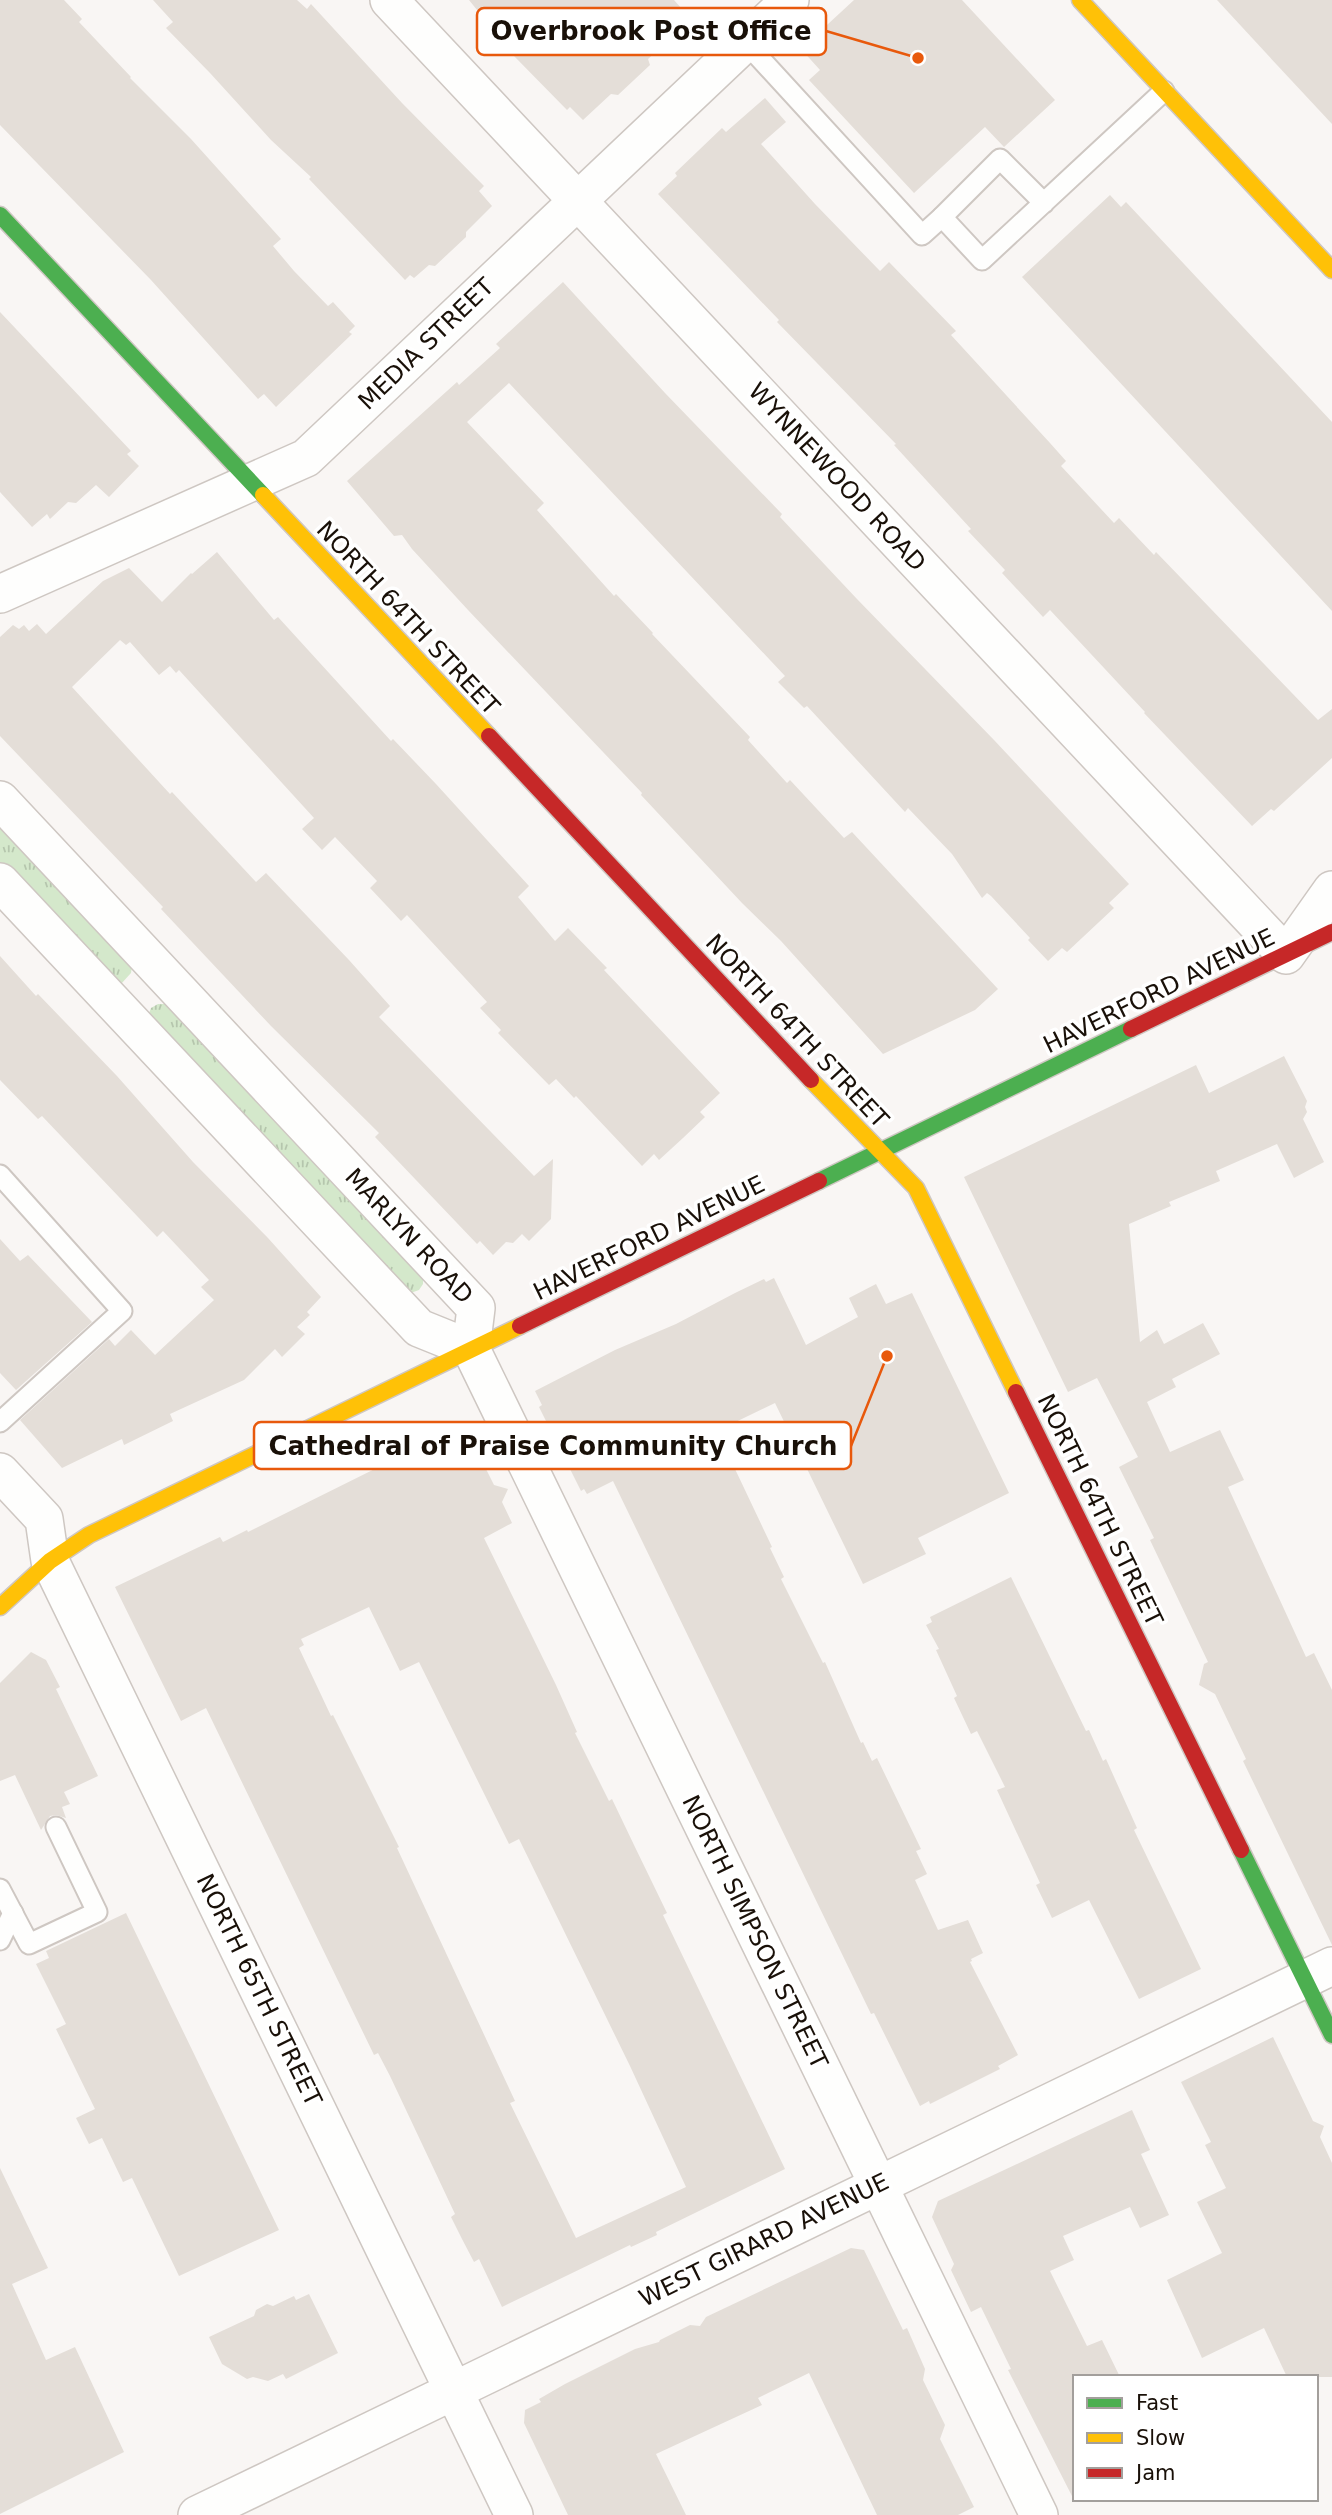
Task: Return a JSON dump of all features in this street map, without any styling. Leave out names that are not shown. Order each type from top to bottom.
[{"type":"street","name":"WYNNEWOOD ROAD","points":[[389,0],[1286,955]]},
{"type":"street","name":"MEDIA STREET","points":[[0,594],[306,458],[790,0]]},
{"type":"street","points":[[1080,0],[1332,270]]},
{"type":"street","name":"NORTH 64TH STREET","points":[[0,215],[879,1152],[916,1188],[1319,1973],[1332,2035]]},
{"type":"street","name":"MARLYN ROAD","points":[[0,800],[476,1308],[471,1349],[419,1328],[0,882]]},
{"type":"street","points":[[1286,955],[1332,890]]},
{"type":"street","name":"HAVERFORD AVENUE","points":[[0,1607],[50,1561],[89,1535],[1286,955],[1329,940]]},
{"type":"street","points":[[120,1010],[161,972]]},
{"type":"street","name":"NORTH SIMPSON STREET","points":[[471,1349],[1039,2515]]},
{"type":"street","name":"NORTH 65TH STREET","points":[[0,1472],[44,1518],[50,1561],[514,2515]]},
{"type":"street","name":"WEST GIRARD AVENUE","points":[[197,2515],[1319,1973]]},
{"type":"lane","points":[[745,42],[922,235],[1000,159],[1044,203]]},
{"type":"lane","points":[[942,217],[982,260],[1164,91]]},
{"type":"lane","points":[[0,1175],[122,1311],[0,1422]]},
{"type":"lane","points":[[0,1889],[29,1944],[97,1912],[57,1828]]},
{"type":"lane","points":[[0,1940],[13,1913]]},
{"type":"green space","points":[[0,823],[132,966],[131,973],[121,984],[0,870]]},
{"type":"green space","points":[[166,1004],[423,1276],[423,1284],[419,1290],[405,1295],[148,1016],[151,1008]]},
{"type":"building","points":[[0,0],[64,0],[82,19],[79,22],[191,139],[281,239],[273,246],[294,271],[328,306],[333,302],[355,326],[349,332],[352,334],[276,407],[264,394],[258,399],[151,280],[0,125]]},
{"type":"building","points":[[153,0],[297,0],[307,9],[311,4],[402,103],[484,186],[479,191],[492,206],[466,232],[466,237],[435,266],[429,265],[414,278],[410,275],[405,280],[309,179],[311,177],[271,140],[166,28],[173,22]]},
{"type":"building","points":[[469,0],[674,0],[689,17],[686,19],[689,22],[648,59],[650,65],[618,95],[611,94],[583,120],[570,107],[567,110],[514,56]]},
{"type":"building","points":[[854,0],[962,0],[1055,100],[1004,147],[985,127],[914,193],[809,80],[820,70],[801,49]]},
{"type":"building","points":[[1217,0],[1332,0],[1332,124],[1277,65]]},
{"type":"building","points":[[765,98],[786,122],[761,144],[815,204],[880,271],[889,262],[956,331],[951,335],[1066,461],[1061,466],[1114,523],[1119,518],[1154,555],[1156,552],[1318,720],[1332,709],[1332,758],[1274,811],[1271,809],[1252,826],[1050,610],[1043,617],[1002,573],[1005,570],[968,531],[971,529],[894,445],[896,444],[658,194],[677,176],[675,173],[722,128],[726,132]]},
{"type":"building","points":[[1110,195],[1121,207],[1126,202],[1332,422],[1332,611],[1022,277]]},
{"type":"building","points":[[563,282],[782,514],[780,517],[857,599],[1129,884],[1109,903],[1114,908],[1067,952],[1062,948],[1048,961],[991,896],[987,893],[982,898],[952,854],[908,808],[905,812],[807,706],[804,708],[778,682],[785,676],[509,383],[467,422],[544,503],[537,510],[614,596],[616,594],[750,737],[748,740],[787,783],[790,780],[844,838],[852,832],[998,989],[975,1010],[883,1054],[781,941],[742,903],[468,610],[402,535],[394,536],[347,481],[457,382],[459,385],[500,348],[496,344]]},
{"type":"building","points":[[0,312],[131,451],[127,454],[139,466],[109,497],[96,485],[76,503],[68,502],[50,519],[47,514],[32,527],[0,492]]},
{"type":"building","points":[[217,552],[274,620],[278,617],[529,886],[518,897],[555,941],[568,928],[720,1093],[700,1112],[705,1117],[683,1138],[659,1160],[654,1154],[642,1166],[576,1096],[574,1098],[556,1079],[549,1085],[498,1033],[501,1030],[480,1008],[487,1002],[407,915],[401,921],[370,888],[377,881],[335,837],[322,850],[302,829],[314,818],[179,670],[176,673],[170,666],[159,675],[130,642],[126,645],[120,640],[72,687],[170,794],[172,792],[256,882],[266,873],[349,960],[390,1006],[379,1017],[534,1176],[553,1159],[551,1219],[529,1241],[522,1234],[513,1243],[506,1242],[493,1255],[480,1241],[477,1244],[375,1137],[379,1133],[271,1026],[161,909],[163,907],[0,736],[0,637],[13,625],[19,629],[24,625],[29,631],[37,624],[46,634],[103,581],[129,568],[162,602]]},
{"type":"building","points":[[0,956],[36,996],[38,994],[117,1076],[193,1162],[268,1238],[321,1297],[307,1312],[310,1315],[297,1327],[305,1334],[282,1357],[275,1349],[244,1380],[170,1414],[173,1421],[124,1445],[122,1439],[62,1468],[20,1420],[109,1339],[115,1346],[131,1330],[155,1355],[214,1300],[201,1287],[209,1280],[163,1231],[157,1237],[42,1116],[38,1119],[0,1080]]},
{"type":"building","points":[[1284,1056],[1307,1101],[1307,1112],[1303,1119],[1324,1162],[1294,1178],[1277,1144],[1216,1171],[1220,1181],[1169,1202],[1171,1206],[1129,1224],[1140,1342],[1157,1330],[1164,1344],[1203,1323],[1220,1354],[1172,1379],[1176,1387],[1147,1402],[1170,1452],[1220,1430],[1244,1480],[1228,1487],[1306,1657],[1314,1653],[1332,1690],[1332,1945],[1243,1761],[1246,1759],[1215,1694],[1199,1685],[1204,1664],[1208,1662],[1150,1540],[1154,1538],[1119,1467],[1138,1457],[1097,1378],[1068,1392],[964,1177],[1196,1065],[1209,1093]]},
{"type":"building","points":[[0,1239],[20,1261],[28,1255],[92,1322],[16,1390],[0,1373]]},
{"type":"building","points":[[774,1278],[806,1345],[858,1317],[849,1298],[876,1284],[886,1304],[912,1293],[1009,1493],[918,1538],[926,1554],[863,1584],[775,1403],[717,1431],[772,1547],[770,1548],[784,1577],[781,1579],[823,1663],[825,1662],[861,1743],[863,1742],[872,1761],[877,1758],[921,1849],[916,1851],[927,1874],[915,1880],[938,1930],[968,1920],[983,1953],[970,1962],[1018,2055],[998,2066],[1000,2069],[930,2104],[929,2101],[920,2106],[874,2013],[871,2014],[613,1481],[587,1494],[584,1489],[581,1491],[539,1407],[542,1405],[535,1391],[764,1279],[766,1282]]},
{"type":"building","points":[[457,1434],[471,1439],[494,1485],[508,1489],[502,1502],[512,1523],[484,1538],[556,1685],[577,1732],[575,1733],[609,1801],[612,1799],[667,1913],[663,1915],[785,2169],[656,2232],[657,2235],[631,2247],[630,2245],[502,2307],[479,2259],[474,2262],[451,2217],[455,2214],[390,2076],[378,2053],[374,2055],[206,1708],[181,1721],[115,1587],[220,1537],[223,1542],[247,1530],[248,1532],[437,1438],[439,1443]],"holes":[[[369,1607],[400,1671],[419,1662],[509,1844],[519,1839],[686,2187],[576,2238],[510,2103],[515,2101],[397,1848],[399,1847],[299,1648],[304,1645],[301,1639]]]},
{"type":"building","points":[[1011,1577],[1086,1731],[1089,1730],[1103,1761],[1106,1759],[1137,1828],[1134,1830],[1201,1969],[1139,1999],[1089,1900],[1052,1918],[1036,1885],[1040,1883],[997,1790],[1005,1787],[977,1731],[971,1734],[954,1698],[957,1696],[936,1650],[939,1649],[926,1625],[932,1622],[930,1617]]},
{"type":"building","points":[[31,1652],[46,1660],[60,1687],[56,1689],[98,1776],[64,1792],[70,1804],[62,1807],[66,1818],[50,1816],[41,1830],[15,1775],[0,1781],[0,1683]]},
{"type":"building","points":[[126,1913],[279,2230],[179,2276],[132,2178],[123,2182],[102,2138],[89,2144],[76,2118],[95,2109],[56,2029],[66,2024],[36,1964],[49,1958],[46,1951]]},
{"type":"building","points":[[1273,2037],[1313,2121],[1324,2126],[1320,2137],[1332,2163],[1332,2377],[1286,2375],[1264,2328],[1202,2358],[1167,2280],[1222,2253],[1197,2202],[1226,2188],[1205,2145],[1211,2142],[1181,2082]]},
{"type":"building","points":[[1132,2110],[1150,2150],[1141,2154],[1169,2215],[1140,2228],[1130,2207],[1063,2236],[1074,2260],[1050,2271],[1087,2346],[1102,2340],[1119,2375],[1073,2375],[1073,2498],[1008,2370],[1011,2369],[981,2307],[971,2312],[951,2270],[954,2264],[932,2217],[938,2201]]},
{"type":"building","points":[[0,2168],[48,2268],[12,2284],[46,2360],[75,2347],[124,2452],[0,2514]]},
{"type":"building","points":[[851,2248],[864,2250],[903,2330],[907,2328],[925,2369],[923,2380],[945,2425],[940,2439],[974,2507],[958,2515],[877,2515],[809,2373],[758,2398],[762,2405],[656,2454],[686,2515],[568,2515],[524,2423],[525,2410],[565,2384],[635,2349],[659,2342],[690,2325],[700,2326],[706,2317]]},
{"type":"building","points":[[309,2294],[338,2353],[286,2379],[283,2374],[268,2381],[253,2377],[247,2379],[222,2364],[209,2337],[254,2316],[256,2310],[267,2304],[273,2306],[294,2296],[296,2300]]},
{"type":"traffic: fast","points":[[0,215],[263,495]]},
{"type":"traffic: fast","points":[[819,1181],[1131,1029]]},
{"type":"traffic: fast","points":[[1241,1850],[1332,2035]]},
{"type":"traffic: slow","points":[[1080,0],[1332,270]]},
{"type":"traffic: slow","points":[[263,495],[489,736]]},
{"type":"traffic: slow","points":[[811,1080],[916,1188],[1016,1392]]},
{"type":"traffic: slow","points":[[0,1607],[50,1561],[89,1535],[520,1326]]},
{"type":"traffic: jam","points":[[489,736],[811,1080]]},
{"type":"traffic: jam","points":[[1131,1029],[1332,932]]},
{"type":"traffic: jam","points":[[520,1326],[819,1181]]},
{"type":"traffic: jam","points":[[1016,1392],[1241,1850]]},
{"type":"place","name":"Overbrook Post Office","points":[[918,58]]},
{"type":"place","name":"Cathedral of Praise Community Church","points":[[887,1356]]}]
